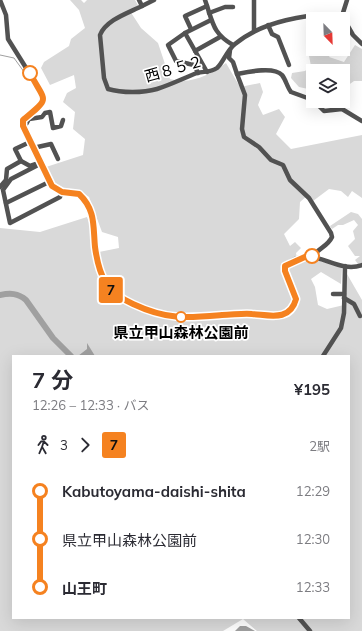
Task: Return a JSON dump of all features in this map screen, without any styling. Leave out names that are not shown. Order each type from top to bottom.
[{"type":"street","points":[[0,0],[6,15],[8,39],[43,95],[41,105],[23,120],[24,128],[49,182],[54,188],[62,192],[79,194],[87,204],[94,224],[95,245],[99,271],[107,286],[117,295],[128,302],[159,315],[174,317],[251,313],[277,316],[291,308],[296,299],[285,271],[285,266],[307,256],[313,256],[351,268],[362,265]]},
{"type":"street","points":[[139,0],[142,6],[154,0]]},
{"type":"street","points":[[205,0],[211,20],[220,38],[231,47]]},
{"type":"street","points":[[254,0],[254,31]]},
{"type":"street","points":[[343,12],[347,0]]},
{"type":"street","name":"西８５２","points":[[142,6],[110,24],[103,29],[100,35],[104,78],[108,89],[131,91],[157,89],[198,73],[207,72],[218,67],[231,47]]},
{"type":"street","points":[[191,29],[185,16],[207,6]]},
{"type":"street","points":[[209,13],[225,7],[233,7]]},
{"type":"street","points":[[306,17],[268,25],[254,31],[231,47],[229,58],[233,62],[245,95],[242,129],[244,137],[259,147],[271,160],[283,165],[290,180],[309,198],[331,233],[332,237],[328,244],[317,250],[313,256]]},
{"type":"street","points":[[198,73],[194,65],[176,60],[168,45],[191,29],[211,20]]},
{"type":"street","points":[[268,25],[272,34],[278,37],[289,65]]},
{"type":"street","points":[[350,30],[362,44]]},
{"type":"street","points":[[185,33],[207,72]]},
{"type":"street","points":[[195,51],[220,38]]},
{"type":"street","points":[[237,74],[252,71],[274,71],[282,74],[291,92],[306,97]]},
{"type":"street","points":[[321,108],[324,111],[342,109],[362,121]]},
{"type":"street","points":[[24,128],[29,119],[42,117],[45,113],[50,112],[53,128],[61,126],[63,120]]},
{"type":"street","points":[[30,142],[15,149],[21,161],[30,166],[40,162]]},
{"type":"street","points":[[33,148],[51,144],[58,159]]},
{"type":"street","points":[[0,187],[6,180],[7,169],[21,161]]},
{"type":"street","points":[[40,162],[11,179],[3,190],[10,223],[60,197],[62,192]]},
{"type":"street","points":[[6,203],[49,182]]},
{"type":"street","points":[[324,355],[341,328],[344,313],[345,266]]},
{"type":"street","points":[[332,294],[344,296],[354,304],[360,316]]},
{"type":"street","points":[[300,619],[310,631]]},
{"type":"shaded area","points":[[70,0],[81,0],[84,3],[87,0],[135,0],[139,7],[130,11],[141,28],[158,43],[170,79],[185,81],[200,78],[226,63],[240,87],[260,83],[263,92],[258,105],[263,115],[279,109],[285,117],[276,134],[291,149],[362,135],[362,198],[352,191],[348,197],[341,191],[329,189],[313,201],[308,195],[300,202],[299,219],[284,234],[290,246],[295,242],[301,248],[296,253],[298,263],[307,258],[341,266],[342,268],[341,284],[321,272],[311,279],[315,287],[318,305],[327,309],[344,305],[347,274],[362,300],[362,631],[257,631],[243,619],[223,631],[0,631],[0,228],[40,232],[87,217],[91,228],[94,253],[119,248],[118,237],[102,232],[89,197],[78,190],[64,188],[54,182],[46,167],[83,155],[85,139],[73,129],[75,112],[63,102],[67,93],[76,88],[74,75],[50,85],[41,68],[44,62],[69,46],[71,39],[85,28],[79,10]]},
{"type":"shaded area","points":[[355,45],[362,49],[362,81],[354,81],[350,84],[350,64],[311,64],[309,56],[330,56],[344,62],[348,56],[350,56],[350,53]]},
{"type":"shaded area","points":[[306,70],[306,88],[299,87],[291,78],[292,73]]},
{"type":"shaded area","points":[[351,212],[358,214],[362,219],[362,263],[358,264],[355,260],[360,256],[355,256],[348,246],[355,239],[353,231],[358,225],[354,220],[343,225],[338,225],[332,229],[330,226]]},
{"type":"shaded area","points":[[87,343],[94,355],[79,355],[87,349]]},
{"type":"shaded area","points":[[240,626],[246,626],[255,631],[235,631]]},
{"type":"waterway","points":[[0,55],[14,58],[35,87]]},
{"type":"waterway","points":[[0,295],[14,294],[26,300],[53,338],[70,355]]},
{"type":"bus line","name":"7","points":[[30,73],[42,92],[43,99],[39,108],[23,120],[23,126],[52,186],[56,190],[62,192],[73,192],[79,194],[87,204],[95,229],[95,245],[99,271],[107,286],[117,295],[145,310],[159,315],[174,317],[220,316],[251,313],[277,316],[291,308],[296,299],[285,271],[285,266],[307,256],[312,256]]},
{"type":"place","name":"県立甲山森林公園前","points":[[181,317]]}]
